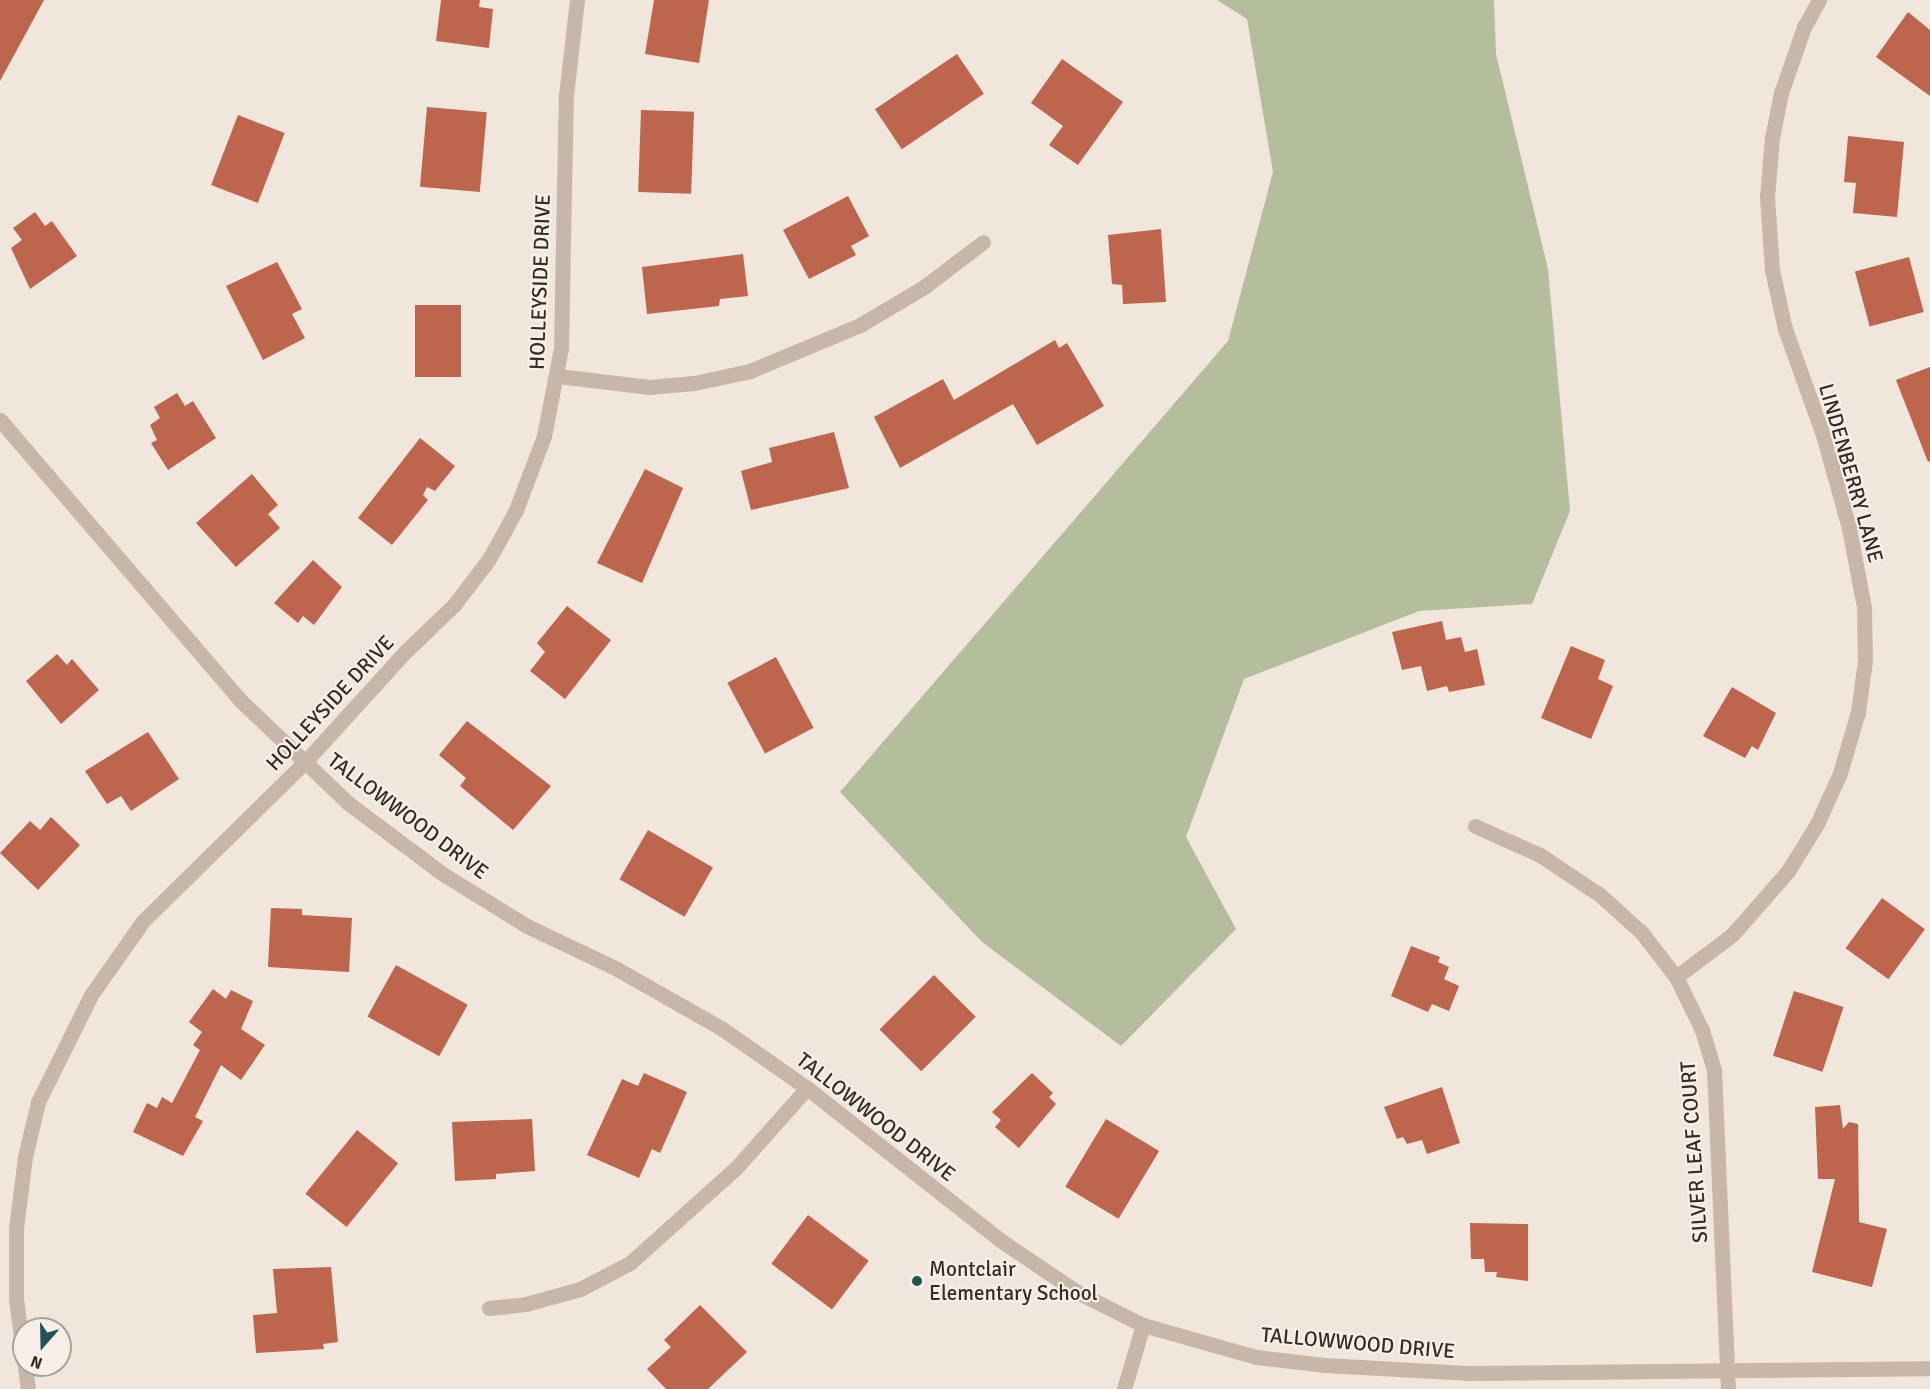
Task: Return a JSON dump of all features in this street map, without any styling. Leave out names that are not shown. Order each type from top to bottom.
[{"type":"street","name":"HOLLEYSIDE DRIVE","points":[[28,1389],[16,1299],[16,1228],[25,1157],[38,1102],[56,1060],[91,995],[143,921],[304,763],[454,605],[489,559],[516,510],[540,446],[558,376],[566,95],[577,0]]},
{"type":"street","name":"LINDENBERRY LANE","points":[[1676,977],[1732,934],[1788,871],[1817,824],[1840,773],[1858,712],[1865,660],[1864,607],[1850,528],[1823,435],[1785,329],[1772,270],[1767,197],[1772,138],[1781,93],[1804,27],[1820,0]]},
{"type":"street","points":[[558,376],[648,387],[694,383],[750,371],[860,325],[924,287],[983,242]]},
{"type":"street","name":"TALLOWWOOD DRIVE","points":[[0,420],[234,693],[348,803],[443,874],[527,926],[617,969],[721,1028],[807,1088],[1000,1240],[1077,1292],[1143,1325],[1256,1357],[1325,1365],[1466,1372],[1930,1368]]},
{"type":"street","name":"SILVER LEAF COURT","points":[[1475,826],[1540,855],[1600,896],[1642,933],[1676,977],[1702,1030],[1714,1070],[1728,1389]]},
{"type":"street","points":[[489,1308],[526,1304],[580,1289],[630,1263],[736,1168],[807,1088]]},
{"type":"street","points":[[1124,1389],[1143,1325]]},
{"type":"green space","points":[[1217,0],[1494,0],[1496,54],[1548,269],[1570,511],[1532,604],[1419,611],[1244,679],[1186,837],[1236,929],[1121,1046],[982,942],[840,792],[1228,341],[1273,172],[1247,19]]},
{"type":"building","points":[[0,0],[44,0],[0,81]]},
{"type":"building","points":[[441,0],[480,0],[479,7],[493,9],[489,48],[436,41]]},
{"type":"building","points":[[654,0],[709,0],[699,63],[645,54]]},
{"type":"building","points":[[1908,12],[1930,30],[1930,96],[1876,57]]},
{"type":"building","points":[[957,54],[984,94],[902,149],[875,109]]},
{"type":"building","points":[[1062,59],[1123,102],[1078,165],[1049,145],[1063,126],[1031,103]]},
{"type":"building","points":[[427,107],[487,112],[480,192],[420,187]]},
{"type":"building","points":[[641,110],[694,112],[691,194],[638,192]]},
{"type":"building","points":[[238,115],[285,133],[258,203],[211,185]]},
{"type":"building","points":[[1848,136],[1904,142],[1897,217],[1853,213],[1856,183],[1844,182]]},
{"type":"building","points":[[848,196],[869,236],[851,246],[856,255],[809,279],[783,230]]},
{"type":"building","points":[[35,212],[45,226],[52,221],[77,256],[30,289],[11,248],[22,240],[13,228]]},
{"type":"building","points":[[1161,229],[1166,302],[1123,304],[1122,285],[1112,284],[1108,235]]},
{"type":"building","points":[[743,254],[748,296],[720,299],[719,306],[647,314],[642,267]]},
{"type":"building","points":[[1909,257],[1924,312],[1870,327],[1855,271]]},
{"type":"building","points":[[277,262],[302,309],[292,314],[305,338],[263,360],[226,286]]},
{"type":"building","points":[[415,305],[461,305],[461,377],[415,377]]},
{"type":"building","points":[[1055,340],[1059,348],[1067,343],[1104,406],[1037,445],[1013,404],[900,468],[874,417],[943,379],[954,400]]},
{"type":"building","points":[[1930,367],[1930,461],[1928,462],[1896,380]]},
{"type":"building","points":[[177,393],[185,406],[193,401],[216,438],[168,470],[151,443],[157,440],[150,425],[160,418],[154,407]]},
{"type":"building","points":[[834,432],[849,488],[751,510],[741,471],[772,462],[769,448]]},
{"type":"building","points":[[420,438],[455,466],[435,491],[427,487],[423,495],[428,500],[392,545],[358,518]]},
{"type":"building","points":[[645,469],[683,488],[642,583],[597,563]]},
{"type":"building","points":[[252,474],[278,505],[268,514],[280,528],[236,567],[196,523]]},
{"type":"building","points":[[313,560],[342,587],[314,625],[303,616],[298,623],[274,603]]},
{"type":"building","points":[[567,606],[611,640],[565,699],[530,671],[545,652],[537,643]]},
{"type":"building","points":[[1442,621],[1446,640],[1461,637],[1465,652],[1477,649],[1485,685],[1449,692],[1447,686],[1427,691],[1421,666],[1402,670],[1392,632]]},
{"type":"building","points":[[1571,646],[1605,660],[1598,679],[1613,686],[1591,739],[1541,718]]},
{"type":"building","points":[[57,654],[67,665],[72,659],[99,690],[61,724],[26,681]]},
{"type":"building","points":[[776,657],[814,728],[765,753],[727,683]]},
{"type":"building","points":[[1732,687],[1776,713],[1758,750],[1752,746],[1745,758],[1703,736]]},
{"type":"building","points":[[467,721],[551,786],[513,830],[460,786],[466,778],[439,755]]},
{"type":"building","points":[[148,732],[179,779],[131,811],[121,796],[107,804],[85,771]]},
{"type":"building","points":[[51,817],[80,845],[38,890],[0,853],[30,821],[40,830]]},
{"type":"building","points":[[648,830],[713,868],[684,917],[620,879]]},
{"type":"building","points":[[1882,898],[1925,929],[1888,979],[1846,948]]},
{"type":"building","points":[[271,908],[302,909],[302,915],[352,918],[349,972],[268,967]]},
{"type":"building","points":[[1411,946],[1440,957],[1438,962],[1449,967],[1444,979],[1459,986],[1449,1011],[1432,1004],[1428,1012],[1391,996]]},
{"type":"building","points":[[396,965],[468,1005],[439,1056],[367,1017]]},
{"type":"building","points":[[934,975],[976,1017],[921,1071],[880,1029]]},
{"type":"building","points":[[213,989],[226,999],[231,990],[253,1001],[241,1029],[265,1045],[241,1080],[221,1065],[195,1117],[203,1121],[183,1156],[133,1132],[147,1103],[157,1108],[162,1097],[172,1103],[200,1050],[193,1045],[202,1032],[189,1022]]},
{"type":"building","points":[[1794,991],[1843,1007],[1822,1072],[1773,1056]]},
{"type":"building","points":[[644,1073],[687,1092],[660,1153],[652,1149],[639,1178],[587,1155],[622,1079],[638,1086]]},
{"type":"building","points":[[1032,1073],[1053,1093],[1049,1097],[1056,1104],[1019,1148],[995,1127],[1001,1120],[992,1112]]},
{"type":"building","points":[[1442,1087],[1460,1143],[1427,1154],[1422,1140],[1407,1144],[1403,1137],[1397,1139],[1384,1107]]},
{"type":"building","points":[[1840,1105],[1843,1129],[1849,1122],[1858,1124],[1859,1222],[1887,1229],[1872,1287],[1812,1272],[1835,1179],[1818,1179],[1815,1107]]},
{"type":"building","points":[[532,1119],[535,1171],[496,1174],[496,1179],[455,1181],[452,1122]]},
{"type":"building","points":[[1106,1119],[1159,1151],[1118,1219],[1065,1187]]},
{"type":"building","points":[[357,1130],[398,1163],[347,1227],[305,1194]]},
{"type":"building","points":[[808,1215],[869,1261],[832,1309],[771,1264]]},
{"type":"building","points":[[1470,1223],[1528,1224],[1528,1281],[1496,1277],[1497,1272],[1485,1272],[1484,1259],[1471,1259]]},
{"type":"building","points":[[331,1267],[338,1342],[323,1344],[324,1349],[256,1353],[253,1315],[277,1313],[273,1269]]},
{"type":"building","points":[[700,1305],[747,1352],[708,1389],[666,1389],[647,1369],[671,1347],[664,1340]]},
{"type":"place","name":"Montclair Elementary School","points":[[917,1281]]}]
